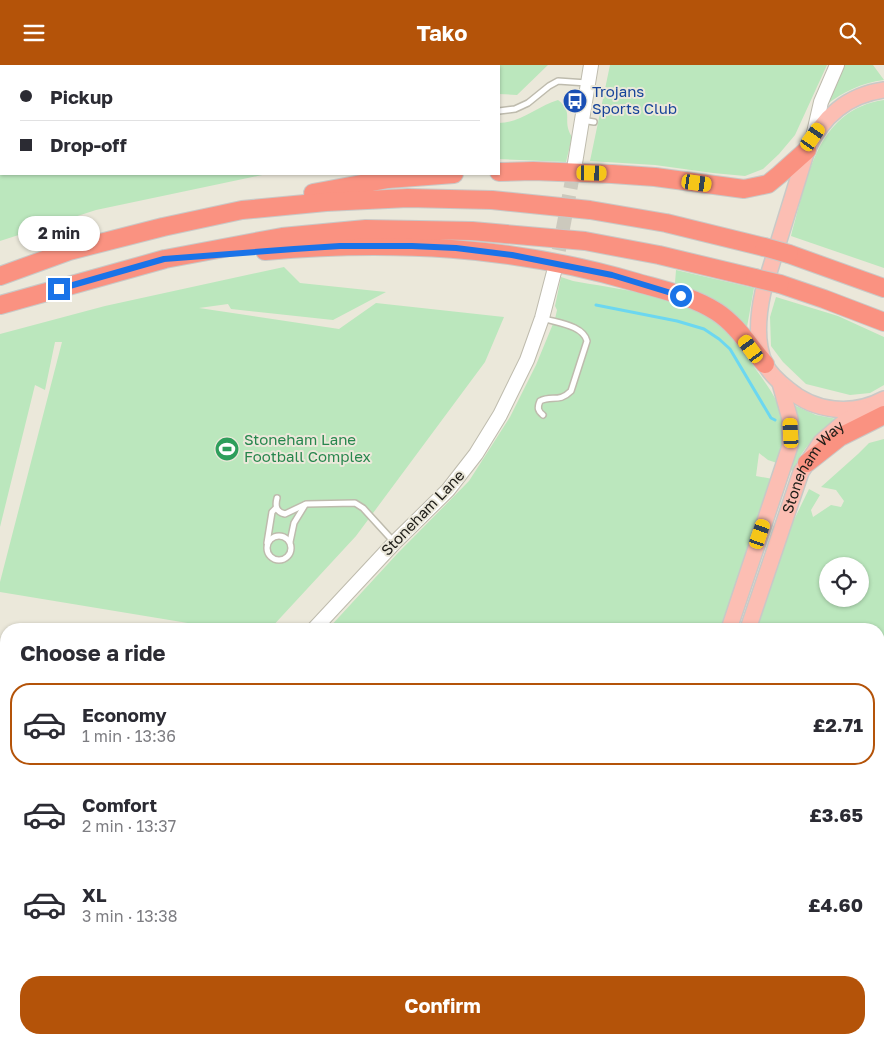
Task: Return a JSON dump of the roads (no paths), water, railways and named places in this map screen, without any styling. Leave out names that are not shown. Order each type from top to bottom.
[{"type":"highway","points":[[500,172],[612,173],[744,189],[768,184],[810,143]]},
{"type":"highway","points":[[0,276],[69,251],[163,227],[324,191],[388,179],[441,175]]},
{"type":"highway","points":[[242,210],[326,202],[408,198],[492,200],[590,210],[666,223],[764,247],[884,288]]},
{"type":"highway","points":[[0,305],[164,259],[282,237],[366,229],[472,231],[585,241],[659,255],[780,284],[884,322]]},
{"type":"highway","points":[[164,259],[279,249],[340,246],[456,248],[512,255],[612,275],[693,300],[716,312],[728,321],[765,364]]},
{"type":"highway","points":[[807,463],[876,410]]},
{"type":"main road","points":[[884,90],[855,98],[844,105],[822,124],[810,143],[758,313],[760,343],[765,364],[780,383],[808,403],[842,410],[876,410],[884,399]]},
{"type":"main road","name":"Stoneham Way","points":[[731,623],[790,447],[790,419],[780,383]]},
{"type":"main road","name":"Stoneham Way","points":[[750,623],[787,513],[807,463]]},
{"type":"street","points":[[575,163],[588,121],[588,83],[591,65]]},
{"type":"street","points":[[810,143],[821,102],[837,65]]},
{"type":"street","name":"Stoneham Lane","points":[[320,623],[395,542],[448,490],[476,454],[500,415],[527,359],[542,318],[554,272]]},
{"type":"lane","points":[[500,111],[515,109],[528,103],[558,81],[588,83]]},
{"type":"lane","points":[[542,318],[584,333],[587,341],[571,391],[565,397],[540,401],[539,411],[543,415]]},
{"type":"lane","points":[[277,498],[276,507],[272,512],[269,525],[266,546],[270,558],[274,560],[283,560],[291,551],[290,543],[294,523],[306,504]]},
{"type":"lane","points":[[276,507],[281,513],[285,514],[306,504],[355,503],[364,508],[395,542]]},
{"type":"lane","points":[[266,546],[270,539],[277,536],[284,537],[290,543]]},
{"type":"waterway","points":[[596,305],[677,321],[704,329],[730,349],[771,418],[775,420]]},
{"type":"tunnel","points":[[555,271],[575,164]]},
{"type":"place","name":"Trojans Sports Club","points":[[575,101]]},
{"type":"place","name":"Stoneham Lane Football Complex","points":[[227,449]]}]
